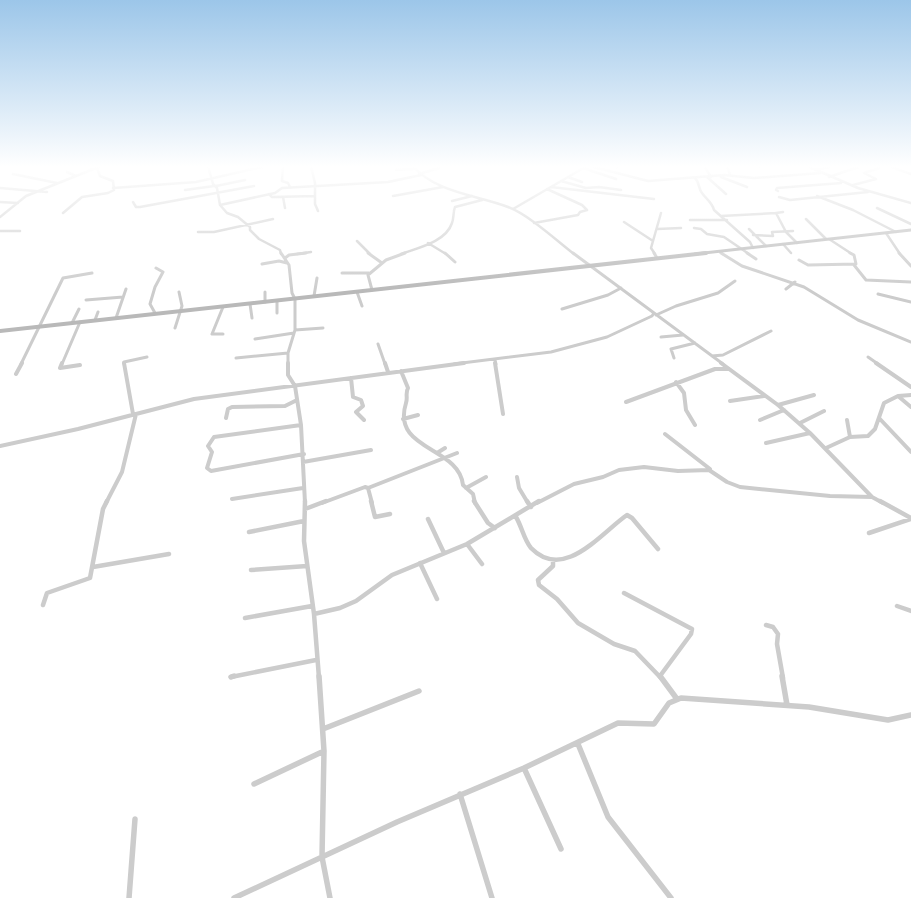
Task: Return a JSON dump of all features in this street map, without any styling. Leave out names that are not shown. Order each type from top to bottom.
[{"type":"street","points":[[0,217],[12,208]]},
{"type":"street","points":[[63,213],[69,208]]},
{"type":"street","points":[[223,208],[225,212],[238,218],[250,227],[250,230],[258,238],[280,250],[281,255],[288,263],[292,293],[295,299],[295,332],[288,353],[288,375],[295,386],[302,426],[307,566],[314,614],[316,660],[323,729],[322,857],[330,898]]},
{"type":"street","points":[[342,273],[369,273],[382,263],[441,237],[450,228],[455,208]]},
{"type":"street","points":[[515,208],[654,315],[778,405],[826,448],[872,497],[911,518]]},
{"type":"street","points":[[534,223],[578,215],[586,210],[584,208]]},
{"type":"street","points":[[714,208],[750,242],[753,248]]},
{"type":"street","points":[[847,208],[896,232]]},
{"type":"street","points":[[877,208],[911,224]]},
{"type":"street","points":[[690,220],[783,212]]},
{"type":"street","points":[[657,258],[652,250],[661,213]]},
{"type":"street","points":[[776,213],[786,232],[797,243]]},
{"type":"street","points":[[198,232],[210,232],[273,219]]},
{"type":"street","points":[[806,219],[828,239],[854,255],[857,262],[854,265]]},
{"type":"street","points":[[624,222],[653,241]]},
{"type":"street","points":[[657,229],[681,228]]},
{"type":"street","points":[[694,228],[701,229],[707,234],[723,237],[756,259]]},
{"type":"street","points":[[749,229],[766,246]]},
{"type":"street","points":[[0,331],[905,230],[911,231]]},
{"type":"street","points":[[0,231],[20,231]]},
{"type":"street","points":[[753,235],[773,236],[772,232],[793,231]]},
{"type":"street","points":[[886,233],[902,257],[911,266]]},
{"type":"street","points":[[357,241],[361,248],[382,263]]},
{"type":"street","points":[[428,243],[444,252],[455,262]]},
{"type":"street","points":[[783,244],[791,253]]},
{"type":"street","points":[[285,258],[289,255],[311,252]]},
{"type":"street","points":[[720,252],[742,266],[795,282],[858,320],[911,342]]},
{"type":"street","points":[[799,260],[808,265],[854,265]]},
{"type":"street","points":[[262,264],[279,261],[288,263]]},
{"type":"street","points":[[854,265],[866,280],[911,282]]},
{"type":"street","points":[[155,314],[150,304],[155,287],[163,272],[156,268]]},
{"type":"street","points":[[16,374],[64,278],[92,273]]},
{"type":"street","points":[[369,273],[368,277],[372,290]]},
{"type":"street","points":[[314,296],[317,278]]},
{"type":"street","points":[[0,446],[78,429],[194,399],[551,352],[592,342],[676,306],[718,293],[735,281]]},
{"type":"street","points":[[786,289],[795,282]]},
{"type":"street","points":[[562,309],[608,295],[621,288]]},
{"type":"street","points":[[116,318],[126,289]]},
{"type":"street","points":[[175,328],[182,306],[180,292]]},
{"type":"street","points":[[265,292],[265,302]]},
{"type":"street","points":[[357,292],[362,306]]},
{"type":"street","points":[[878,294],[911,302]]},
{"type":"street","points":[[86,300],[123,297]]},
{"type":"street","points":[[277,301],[277,313]]},
{"type":"street","points":[[250,304],[252,318]]},
{"type":"street","points":[[223,307],[212,334],[223,334]]},
{"type":"street","points":[[72,323],[79,308]]},
{"type":"street","points":[[95,320],[98,312]]},
{"type":"street","points":[[80,322],[60,368],[80,365]]},
{"type":"street","points":[[255,339],[323,328]]},
{"type":"street","points":[[712,356],[723,355],[771,331]]},
{"type":"street","points":[[661,337],[684,335]]},
{"type":"street","points":[[674,358],[671,349],[695,343]]},
{"type":"street","points":[[378,344],[388,372]]},
{"type":"street","points":[[236,358],[288,353]]},
{"type":"street","points":[[715,369],[723,355]]},
{"type":"street","points":[[44,605],[46,593],[88,580],[93,567],[102,509],[122,472],[134,414],[124,362],[147,357]]},
{"type":"street","points":[[868,357],[911,387]]},
{"type":"street","points":[[495,360],[503,414]]},
{"type":"street","points":[[626,402],[715,369],[728,369]]},
{"type":"street","points":[[401,371],[408,388],[406,392],[407,401],[403,410],[406,429],[416,440],[451,463],[459,472],[462,483],[473,494],[474,501],[488,523],[494,528]]},
{"type":"street","points":[[351,378],[353,396],[361,400],[363,406],[356,412],[364,420]]},
{"type":"street","points":[[676,382],[684,393],[686,410],[695,425]]},
{"type":"street","points":[[778,405],[814,395]]},
{"type":"street","points":[[826,448],[850,436],[868,436],[875,429],[884,402],[898,396],[911,395]]},
{"type":"street","points":[[730,402],[764,396]]},
{"type":"street","points":[[898,396],[911,407]]},
{"type":"street","points":[[226,418],[228,408],[285,406],[297,400]]},
{"type":"street","points":[[760,420],[784,410]]},
{"type":"street","points":[[800,423],[824,411]]},
{"type":"street","points":[[403,419],[418,416]]},
{"type":"street","points":[[879,418],[911,452]]},
{"type":"street","points":[[847,420],[850,436]]},
{"type":"street","points":[[302,426],[214,437],[208,446],[212,452],[207,468],[211,471],[304,454]]},
{"type":"street","points":[[766,443],[810,433]]},
{"type":"street","points":[[665,434],[725,481],[740,487],[830,496],[872,497]]},
{"type":"street","points":[[437,453],[445,448]]},
{"type":"street","points":[[303,462],[371,450]]},
{"type":"street","points":[[305,509],[365,487],[368,488],[457,453]]},
{"type":"street","points":[[314,614],[347,605],[364,596],[392,575],[467,544],[516,517],[547,496],[574,484],[603,477],[619,470],[644,467],[678,471],[712,470]]},
{"type":"street","points":[[466,488],[486,477]]},
{"type":"street","points":[[517,477],[519,488],[531,507]]},
{"type":"street","points":[[232,499],[303,488]]},
{"type":"street","points":[[368,488],[375,517],[390,514]]},
{"type":"street","points":[[516,517],[531,548],[553,562],[560,562],[574,557],[626,515],[632,518],[658,549]]},
{"type":"street","points":[[870,533],[911,518]]},
{"type":"street","points":[[428,519],[444,553]]},
{"type":"street","points":[[249,532],[304,521]]},
{"type":"street","points":[[467,544],[482,564]]},
{"type":"street","points":[[93,567],[169,554]]},
{"type":"street","points":[[553,562],[553,566],[538,580],[539,585],[557,600],[576,621],[614,644],[635,651],[660,676],[677,700]]},
{"type":"street","points":[[420,563],[437,599]]},
{"type":"street","points":[[251,570],[307,566]]},
{"type":"street","points":[[624,593],[692,629],[660,676]]},
{"type":"street","points":[[245,618],[312,606]]},
{"type":"street","points":[[897,606],[911,611]]},
{"type":"street","points":[[766,626],[774,627],[778,637],[777,644],[787,705]]},
{"type":"street","points":[[231,677],[316,660]]},
{"type":"street","points":[[323,729],[418,692]]},
{"type":"street","points":[[234,898],[460,794],[578,744],[618,723],[654,724],[669,703],[686,697],[787,705],[888,720],[911,715]]},
{"type":"street","points":[[578,744],[608,817],[671,898]]},
{"type":"street","points":[[254,784],[324,751]]},
{"type":"street","points":[[524,768],[561,849]]},
{"type":"street","points":[[460,794],[492,898]]},
{"type":"street","points":[[129,898],[135,819]]}]
